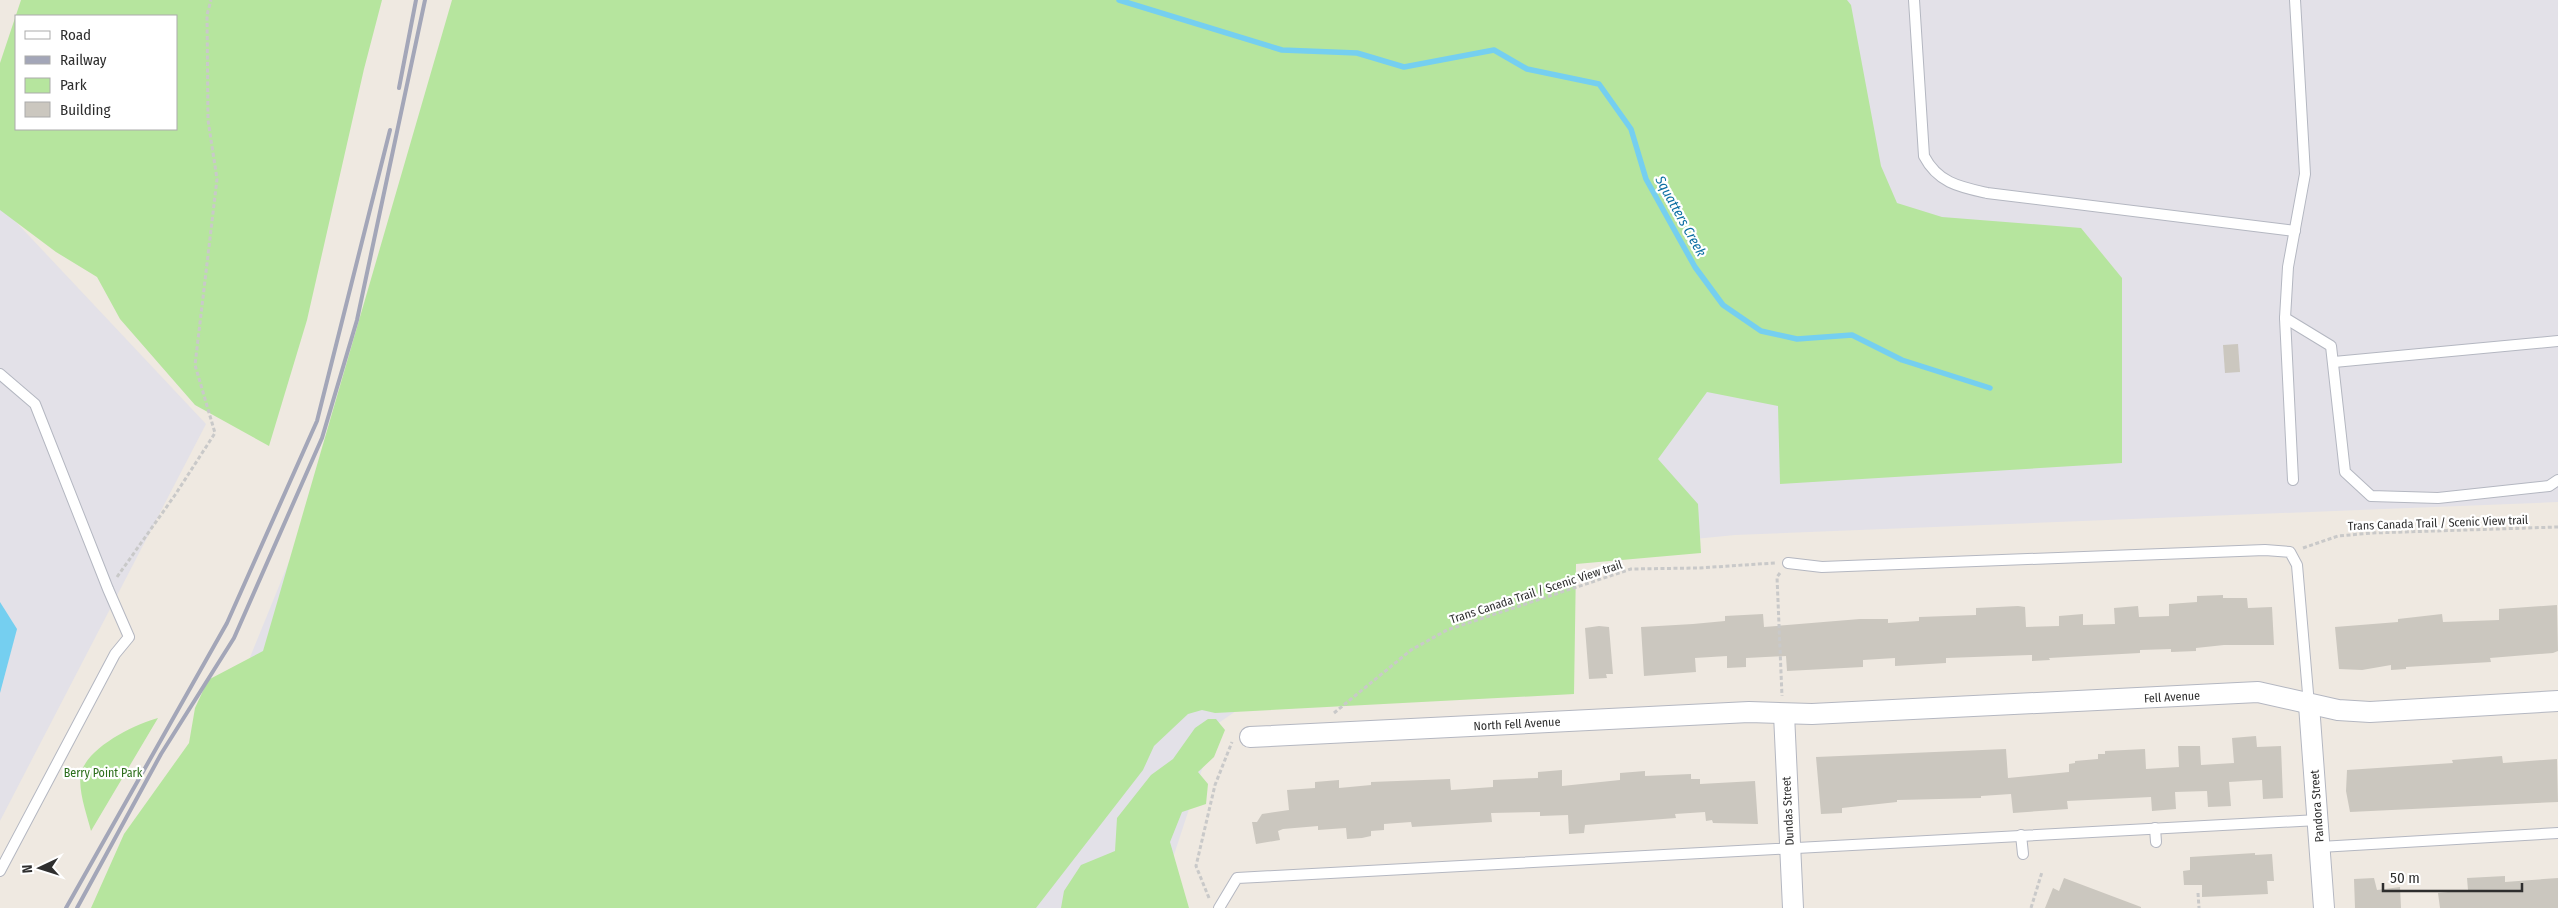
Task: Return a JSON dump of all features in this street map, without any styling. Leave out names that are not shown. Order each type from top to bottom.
[{"type":"street","name":"Fell Avenue","points":[[1783,708],[2258,692],[2293,699],[2309,705],[2338,710],[2370,712],[2558,700]]},
{"type":"street","name":"Pandora Street","points":[[2309,705],[2324,908]]},
{"type":"street","name":"North Fell Avenue","points":[[1243,736],[1749,712],[1783,708]]},
{"type":"street","name":"Dundas Street","points":[[1783,708],[1793,908]]},
{"type":"lane","points":[[1914,0],[1924,156],[1930,168],[1942,179],[1955,186],[1988,193],[2295,232]]},
{"type":"lane","points":[[2293,480],[2285,318],[2288,267],[2306,174],[2294,0]]},
{"type":"lane","points":[[2285,318],[2331,346],[2345,472],[2371,496],[2438,498],[2549,486],[2558,480]]},
{"type":"lane","points":[[2334,362],[2558,341]]},
{"type":"lane","points":[[0,374],[35,404],[108,589],[129,637],[115,654],[0,871]]},
{"type":"lane","points":[[1788,563],[1822,567],[2084,555],[2265,550],[2290,552],[2297,565],[2309,705]]},
{"type":"lane","points":[[1219,908],[1237,878],[2318,820]]},
{"type":"lane","points":[[2154,828],[2156,842]]},
{"type":"lane","points":[[2320,847],[2558,833]]},
{"type":"lane","points":[[2021,835],[2023,854]]},
{"type":"path","points":[[108,589],[175,495],[215,433],[195,365],[216,179],[208,120],[207,15],[211,0]]},
{"type":"path","name":"Trans Canada Trail / Scenic View trail","points":[[2290,552],[2338,536],[2558,527]]},
{"type":"path","name":"Trans Canada Trail / Scenic View trail","points":[[1326,720],[1411,650],[1447,630],[1631,569],[1698,568],[1758,562],[1788,563]]},
{"type":"path","points":[[1783,708],[1777,577],[1788,563]]},
{"type":"path","points":[[1210,900],[1196,866],[1215,785],[1243,736]]},
{"type":"path","points":[[2031,908],[2042,872]]},
{"type":"path","points":[[2198,893],[2199,908]]},
{"type":"shaded area","points":[[455,0],[2558,0],[2558,502],[1735,535],[1542,554],[1351,633],[1217,724],[1167,876],[1168,908],[111,908],[244,672],[374,353]]},
{"type":"shaded area","points":[[0,205],[206,424],[0,821]]},
{"type":"green space","points":[[21,0],[382,0],[364,69],[307,320],[269,446],[195,405],[120,319],[97,277],[56,252],[0,210],[0,63],[15,18],[15,130],[178,130],[178,15],[16,15]]},
{"type":"green space","points":[[452,0],[1847,0],[1851,5],[1881,166],[1897,203],[1942,217],[2081,228],[2122,278],[2122,463],[1780,484],[1778,406],[1707,392],[1658,459],[1698,504],[1701,553],[1576,564],[1574,694],[1215,713],[1202,710],[1188,714],[1154,746],[1143,770],[1036,908],[91,908],[124,834],[189,743],[195,708],[208,680],[263,651]]},
{"type":"green space","name":"Berry Point Park","points":[[158,718],[91,831],[80,784],[82,770],[87,761],[94,753],[115,737],[138,725]]},
{"type":"green space","points":[[1208,719],[1216,719],[1225,730],[1214,757],[1198,772],[1208,784],[1206,804],[1182,812],[1170,842],[1189,908],[1061,908],[1064,891],[1081,865],[1115,851],[1117,818],[1151,775],[1173,759],[1195,728]]},
{"type":"water","points":[[0,602],[17,629],[0,693]]},
{"type":"building","points":[[2238,344],[2240,372],[2225,373],[2223,345]]},
{"type":"building","points":[[2223,595],[2223,598],[2247,598],[2248,608],[2272,607],[2274,645],[2224,645],[2196,648],[2196,651],[2171,652],[2171,649],[2140,650],[2140,653],[2049,658],[2050,660],[2032,661],[2032,655],[1946,658],[1946,663],[1895,666],[1895,658],[1863,660],[1863,667],[1787,671],[1786,656],[1746,658],[1746,667],[1727,668],[1727,656],[1695,658],[1696,672],[1644,676],[1641,627],[1725,621],[1725,616],[1763,614],[1764,627],[1860,619],[1888,619],[1888,623],[1919,621],[1919,617],[1976,615],[1976,608],[2018,606],[2025,607],[2026,627],[2059,626],[2059,616],[2083,614],[2083,625],[2115,624],[2114,608],[2138,606],[2139,617],[2169,616],[2169,604],[2197,602],[2197,596]]},
{"type":"building","points":[[2557,605],[2558,651],[2553,653],[2490,658],[2491,662],[2406,667],[2406,669],[2391,670],[2391,665],[2362,670],[2339,669],[2335,627],[2398,622],[2398,619],[2442,614],[2443,622],[2499,620],[2499,609]]},
{"type":"building","points":[[1609,627],[1613,674],[1606,674],[1607,678],[1589,679],[1585,628]]},
{"type":"building","points":[[2256,736],[2257,747],[2281,746],[2283,798],[2263,799],[2262,780],[2229,782],[2231,806],[2208,807],[2207,791],[2175,792],[2176,809],[2152,811],[2151,797],[2067,801],[2068,809],[2013,813],[2011,794],[1981,796],[1981,798],[1897,800],[1897,802],[1842,808],[1842,813],[1821,814],[1816,757],[2006,749],[2008,778],[2069,772],[2069,764],[2075,763],[2075,761],[2098,759],[2098,754],[2105,754],[2105,751],[2145,749],[2146,769],[2179,767],[2178,746],[2200,746],[2201,765],[2234,763],[2232,738]]},
{"type":"building","points":[[2502,756],[2503,763],[2557,759],[2558,802],[2350,812],[2346,791],[2347,770],[2453,763],[2452,760]]},
{"type":"building","points":[[1562,770],[1562,786],[1620,780],[1620,773],[1645,771],[1645,776],[1691,774],[1691,779],[1700,779],[1700,784],[1755,781],[1758,824],[1713,823],[1712,820],[1706,821],[1705,812],[1675,814],[1676,818],[1585,825],[1584,833],[1569,834],[1568,815],[1540,816],[1540,812],[1491,813],[1492,822],[1412,827],[1411,822],[1384,824],[1384,830],[1371,831],[1371,836],[1362,838],[1347,839],[1346,828],[1318,830],[1318,826],[1283,829],[1278,831],[1280,840],[1256,844],[1252,822],[1257,822],[1262,814],[1289,810],[1287,790],[1315,788],[1315,782],[1339,780],[1339,788],[1371,785],[1371,782],[1450,779],[1451,790],[1493,787],[1493,780],[1538,778],[1538,772]]},
{"type":"building","points":[[2255,853],[2255,855],[2272,854],[2274,881],[2267,881],[2268,894],[2202,897],[2202,885],[2184,885],[2183,871],[2190,870],[2190,857]]},
{"type":"building","points":[[2505,876],[2505,882],[2558,878],[2558,908],[2440,908],[2438,893],[2468,890],[2467,878]]},
{"type":"building","points":[[2064,878],[2141,908],[2045,908],[2053,888],[2059,891]]},
{"type":"building","points":[[2374,878],[2377,890],[2400,887],[2401,908],[2355,908],[2354,879]]},
{"type":"waterway","name":"Squatters Creek","points":[[1119,0],[1282,50],[1357,53],[1404,67],[1494,50],[1527,69],[1599,84],[1631,129],[1646,179],[1695,267],[1723,305],[1761,331],[1797,339],[1852,335],[1902,360],[1990,388]]},
{"type":"railway","points":[[399,88],[416,0]]},
{"type":"railway","points":[[77,908],[161,754],[234,638],[322,438],[357,320],[425,0]]},
{"type":"railway","points":[[66,908],[227,623],[317,421],[390,130]]}]
